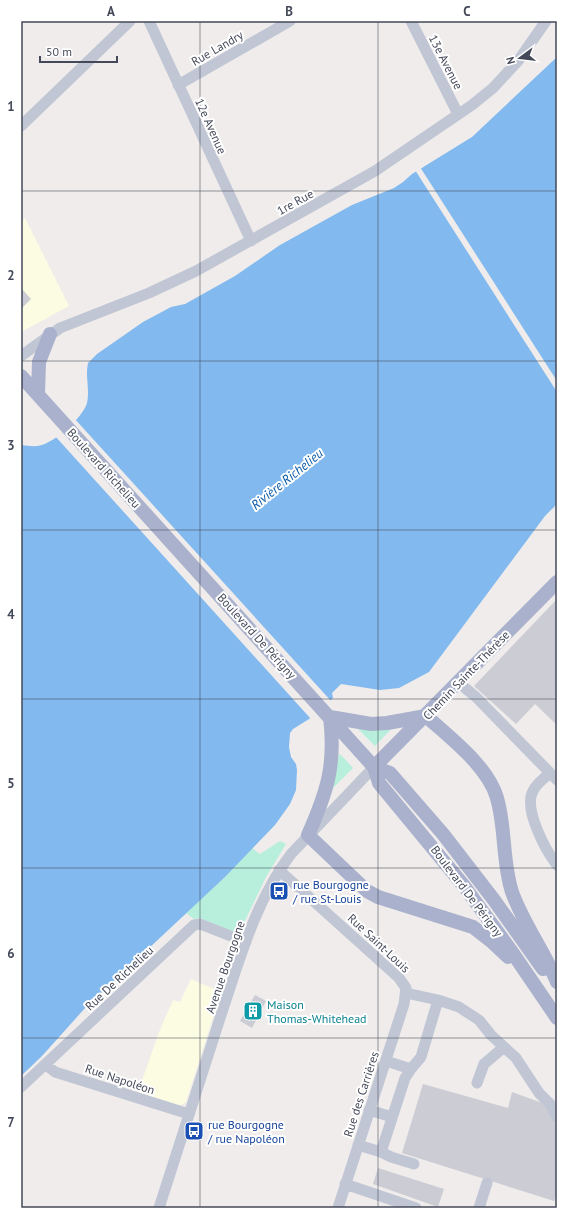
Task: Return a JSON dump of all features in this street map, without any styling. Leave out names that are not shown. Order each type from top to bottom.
[{"type":"main road","points":[[21,392],[38,394],[39,362],[50,334]]},
{"type":"main road","name":"Boulevard Richelieu","points":[[21,376],[187,559]]},
{"type":"main road","name":"Boulevard De Périgny","points":[[187,559],[330,717],[374,768],[379,783],[464,886],[557,1018]]},
{"type":"main road","name":"Chemin Sainte-Thérèse","points":[[374,768],[557,582]]},
{"type":"main road","points":[[531,980],[491,941],[473,927],[378,897],[367,892],[308,835],[323,799],[330,775],[333,750],[330,717],[375,724],[426,716],[476,763],[491,784],[500,808],[505,866],[519,910],[549,962],[557,982]]},
{"type":"main road","name":"Boulevard De Périgny","points":[[374,768],[390,773],[447,838],[494,900],[557,989]]},
{"type":"street","points":[[21,126],[130,21]]},
{"type":"street","name":"12e Avenue","points":[[149,21],[251,241]]},
{"type":"street","name":"Rue Landry","points":[[178,85],[290,21]]},
{"type":"street","name":"13e Avenue","points":[[411,21],[458,114]]},
{"type":"street","name":"1re Rue","points":[[21,356],[50,334],[72,323],[168,285],[251,241],[370,174],[485,95],[518,61],[546,21]]},
{"type":"street","points":[[459,683],[476,697],[553,776],[533,791],[531,799],[536,826],[541,838],[557,865]]},
{"type":"street","name":"Avenue Bourgogne","points":[[159,1208],[246,942],[256,917],[279,870],[290,854],[374,768]]},
{"type":"street","name":"Rue Saint-Louis","points":[[279,870],[399,978],[406,991]]},
{"type":"street","name":"Rue De Richelieu","points":[[21,1087],[194,925],[200,924],[246,942]]},
{"type":"street","points":[[406,991],[452,1004],[468,1012],[478,1020],[516,1058],[539,1092],[550,1104],[557,1117]]},
{"type":"street","name":"Rue des Carrières","points":[[338,1208],[386,1061],[406,991]]},
{"type":"street","points":[[381,1152],[405,1078],[421,1057],[438,1000]]},
{"type":"street","points":[[477,1084],[484,1064],[504,1047]]},
{"type":"street","points":[[386,1061],[411,1069]]},
{"type":"street","name":"Rue Napoléon","points":[[46,1065],[55,1072],[189,1114]]},
{"type":"street","points":[[370,1110],[392,1117]]},
{"type":"street","points":[[358,1145],[414,1164]]},
{"type":"street","points":[[479,1208],[486,1183]]},
{"type":"street","points":[[345,1184],[416,1208]]},
{"type":"shaded area","points":[[25,218],[69,306],[21,331],[21,222]]},
{"type":"shaded area","points":[[393,727],[375,746],[358,729]]},
{"type":"shaded area","points":[[340,754],[353,768],[332,789],[339,755]]},
{"type":"shaded area","points":[[280,841],[286,844],[266,877],[240,931],[233,932],[200,918],[194,919],[186,913],[225,877],[252,848],[260,854]]},
{"type":"shaded area","points":[[191,979],[221,992],[186,1102],[179,1106],[138,1092],[159,1032],[173,1000],[180,1002]]},
{"type":"water","name":"Rivière Richelieu","points":[[557,57],[557,504],[545,516],[429,672],[399,688],[380,690],[341,684],[332,693],[333,698],[309,719],[293,729],[290,733],[289,747],[291,757],[296,764],[297,770],[296,790],[290,804],[275,825],[225,877],[86,1007],[42,1056],[21,1076],[21,445],[37,446],[48,443],[61,434],[75,421],[87,403],[88,363],[97,354],[143,322],[171,307],[185,304],[235,276],[280,245],[352,205],[394,188],[412,174],[472,137]]},
{"type":"pier","points":[[420,167],[557,381],[557,392],[415,170]]},
{"type":"pier","points":[[74,418],[332,702],[311,719],[55,436]]},
{"type":"building","points":[[21,288],[31,299],[21,309]]},
{"type":"building","points":[[557,599],[557,725],[535,704],[516,724],[474,686]]},
{"type":"building","name":"Maison Thomas-Whitehead","points":[[255,995],[266,1001],[252,1028],[240,1021]]},
{"type":"building","points":[[423,1084],[508,1108],[512,1092],[545,1104],[557,1126],[557,1194],[554,1201],[402,1153]]},
{"type":"building","points":[[378,1168],[444,1189],[438,1207],[373,1184]]},
{"type":"place","name":"rue Bourgogne / rue St-Louis","points":[[279,891]]},
{"type":"place","name":"Maison Thomas-Whitehead","points":[[253,1011]]},
{"type":"place","name":"rue Bourgogne / rue Napoléon","points":[[194,1131]]}]
